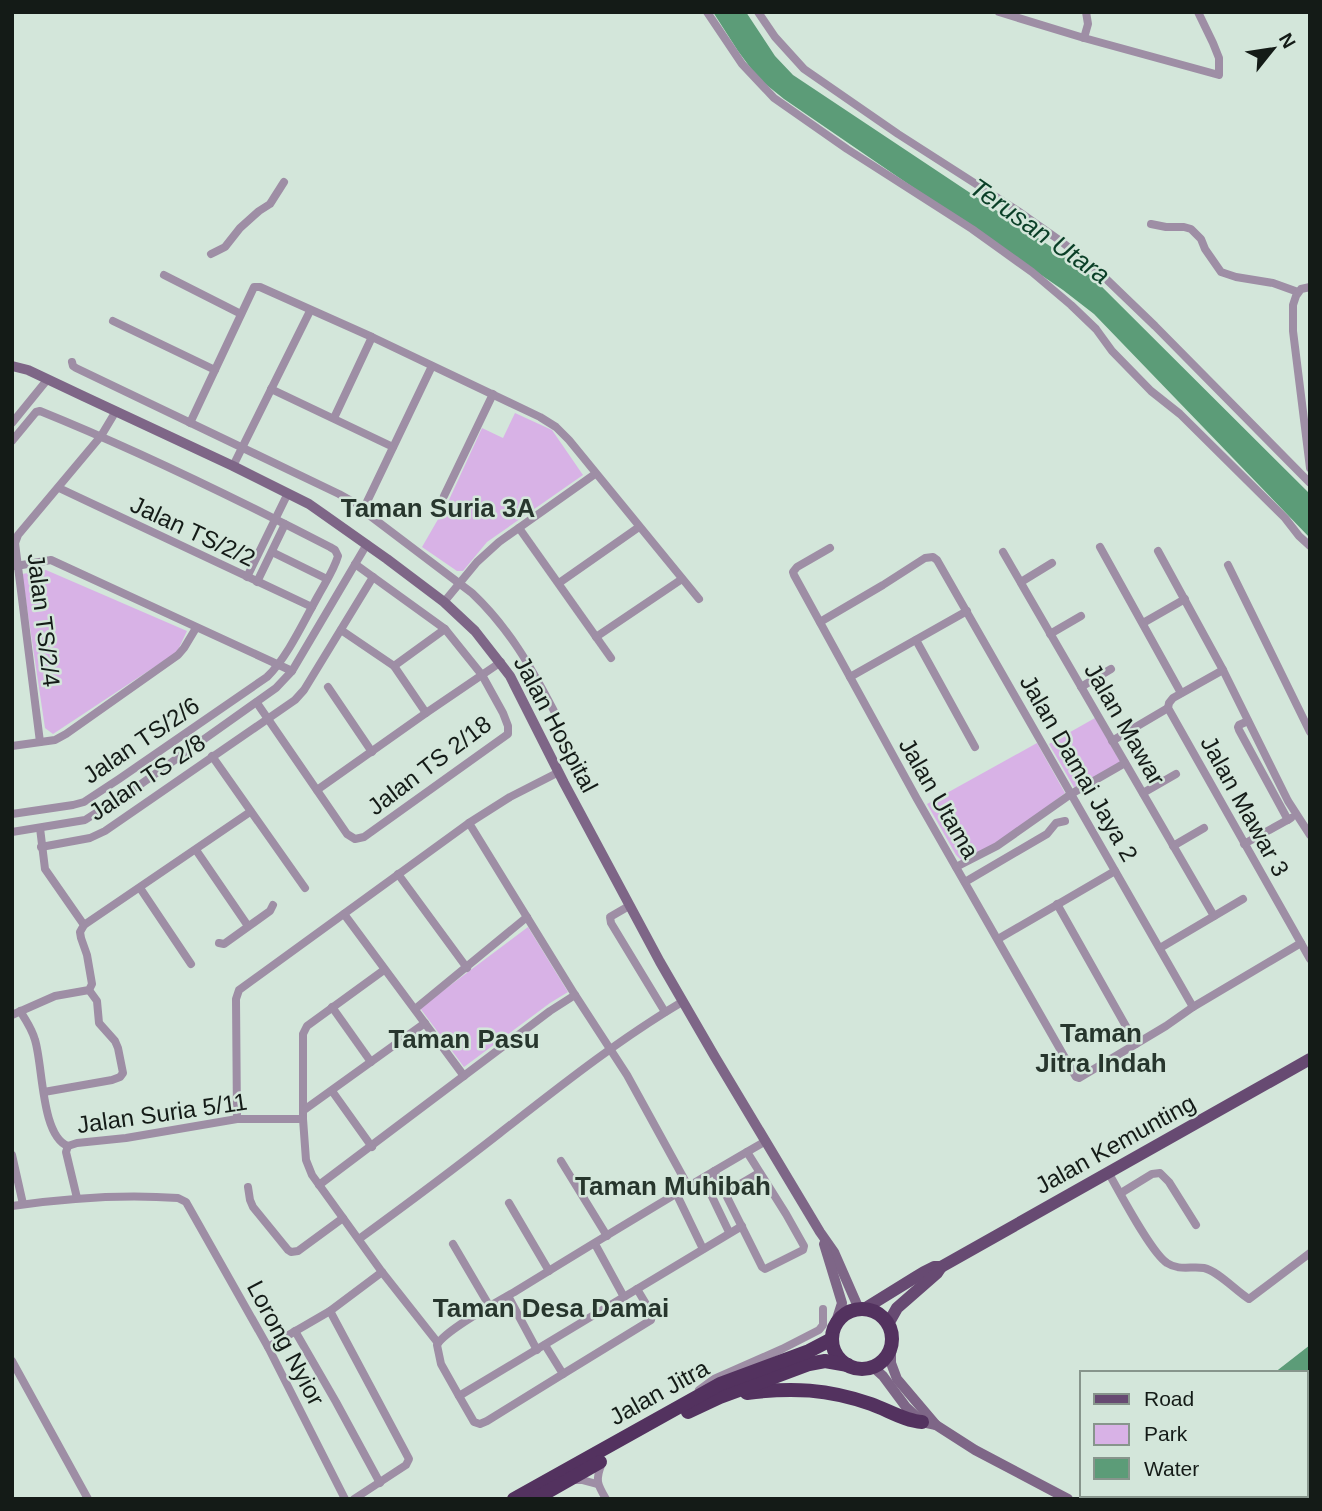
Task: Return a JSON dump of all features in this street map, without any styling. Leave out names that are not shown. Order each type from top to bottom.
[{"type":"highway","points":[[861,1309],[878,1313],[888,1324],[892,1339],[885,1359],[873,1367],[860,1369],[848,1365],[835,1351],[833,1334],[844,1315],[861,1309]]},
{"type":"highway","name":"Jalan Jitra","points":[[514,1499],[730,1380],[809,1351],[833,1334]]},
{"type":"highway","name":"Jalan Jitra","points":[[536,1499],[720,1397],[814,1363],[833,1361],[848,1365]]},
{"type":"highway","points":[[720,1397],[775,1390],[817,1390],[857,1399],[912,1421],[929,1424]]},
{"type":"main road","name":"Jalan Kemunting","points":[[888,1324],[897,1308],[941,1267],[1310,1059]]},
{"type":"main road","name":"Jalan Kemunting","points":[[861,1309],[924,1272],[941,1267]]},
{"type":"street","points":[[707,12],[742,64],[774,98],[972,229],[1032,272],[1071,305],[1151,391],[1180,414],[1310,546]]},
{"type":"street","points":[[758,12],[775,37],[804,69],[1018,211],[1095,268],[1310,483]]},
{"type":"street","points":[[999,12],[1219,75],[1219,58],[1198,12]]},
{"type":"street","points":[[1084,38],[1088,24],[1086,12]]},
{"type":"street","points":[[212,254],[225,247],[240,228],[270,204],[284,183]]},
{"type":"street","points":[[1151,224],[1191,229],[1201,239],[1221,272],[1273,283],[1298,292]]},
{"type":"street","points":[[164,275],[241,314]]},
{"type":"street","points":[[190,423],[256,286],[372,337],[556,427],[699,599]]},
{"type":"street","points":[[1310,288],[1301,289],[1293,305],[1293,331],[1310,468]]},
{"type":"street","points":[[233,466],[310,310]]},
{"type":"street","points":[[113,321],[215,370]]},
{"type":"street","points":[[334,418],[372,337]]},
{"type":"street","points":[[72,362],[72,366],[363,508],[487,606],[530,664],[554,711]]},
{"type":"street","name":"Jalan Hospital","points":[[12,366],[28,370],[116,411],[321,511],[444,602],[475,631],[501,662],[519,690],[629,906],[682,1002],[834,1252],[861,1309]]},
{"type":"street","points":[[363,508],[432,366]]},
{"type":"street","points":[[12,423],[47,380]]},
{"type":"street","points":[[271,389],[393,447]]},
{"type":"street","points":[[444,496],[493,394]]},
{"type":"street","points":[[12,440],[36,412],[40,411],[102,436],[275,519]]},
{"type":"street","name":"Jalan TS/2/4","points":[[40,742],[16,566],[16,538],[102,436],[116,411]]},
{"type":"street","points":[[444,602],[485,555],[595,474]]},
{"type":"street","name":"Jalan TS/2/2","points":[[59,488],[312,607]]},
{"type":"street","points":[[247,578],[288,493]]},
{"type":"street","name":"Jalan TS/2/6","points":[[12,814],[73,805],[89,799],[267,677],[312,607],[338,559],[335,550],[275,519]]},
{"type":"street","points":[[257,582],[285,524]]},
{"type":"street","points":[[559,583],[639,527]]},
{"type":"street","points":[[519,528],[611,658]]},
{"type":"street","points":[[12,832],[85,820],[141,784],[281,684],[292,671],[367,544]]},
{"type":"street","points":[[1100,547],[1181,693]]},
{"type":"street","name":"Jalan Utama","points":[[830,548],[793,572],[800,588],[1073,1074],[1079,1078],[1136,1044]]},
{"type":"street","points":[[1158,551],[1310,835]]},
{"type":"street","points":[[272,552],[327,579]]},
{"type":"street","name":"Jalan Mawar","points":[[1003,552],[1214,916]]},
{"type":"street","name":"Jalan Damai Jaya 2","points":[[820,622],[925,558],[933,557],[940,563],[1193,1007]]},
{"type":"street","points":[[16,566],[51,560],[292,671]]},
{"type":"street","points":[[1021,582],[1052,563]]},
{"type":"street","points":[[355,564],[445,629],[482,675]]},
{"type":"street","points":[[1228,565],[1310,732]]},
{"type":"street","name":"Jalan TS 2/8","points":[[41,847],[99,835],[295,699],[304,690],[373,577]]},
{"type":"street","points":[[596,637],[682,579]]},
{"type":"street","points":[[1143,623],[1185,599]]},
{"type":"street","points":[[850,677],[967,611]]},
{"type":"street","points":[[1051,634],[1081,616]]},
{"type":"street","points":[[12,746],[55,740],[66,734],[178,654],[196,628]]},
{"type":"street","points":[[341,629],[394,666],[426,713]]},
{"type":"street","points":[[394,666],[445,629]]},
{"type":"street","points":[[916,640],[975,747]]},
{"type":"street","points":[[317,790],[501,662]]},
{"type":"street","points":[[1081,687],[1111,669]]},
{"type":"street","points":[[1112,741],[1168,708],[1169,703],[1181,693],[1223,670]]},
{"type":"street","name":"Jalan TS 2/18","points":[[257,703],[347,834],[355,839],[364,837],[508,734],[503,713],[482,675]]},
{"type":"street","points":[[327,687],[372,752]]},
{"type":"street","name":"Jalan Mawar 3","points":[[1168,708],[1310,959]]},
{"type":"street","points":[[1248,720],[1239,725],[1239,730],[1288,820]]},
{"type":"street","points":[[212,756],[305,888]]},
{"type":"street","points":[[956,867],[996,846],[1071,794],[1125,763]]},
{"type":"street","points":[[237,1119],[236,999],[239,990],[469,823],[510,797],[559,772]]},
{"type":"street","points":[[1143,793],[1176,774]]},
{"type":"street","points":[[12,1206],[77,1198],[66,1152],[68,1146],[61,1144],[48,1115],[36,1042],[30,1026],[16,1013],[55,996],[89,989],[92,984],[80,932],[84,925],[250,812]]},
{"type":"street","points":[[1244,845],[1297,815]]},
{"type":"street","points":[[965,881],[1047,834],[1056,823],[1065,821]]},
{"type":"street","points":[[469,823],[610,1048],[688,1186]]},
{"type":"street","points":[[40,828],[45,869],[84,925]]},
{"type":"street","points":[[1173,846],[1204,828]]},
{"type":"street","points":[[996,846],[1004,859]]},
{"type":"street","points":[[195,850],[248,926]]},
{"type":"street","points":[[998,939],[1115,871]]},
{"type":"street","points":[[398,874],[467,968]]},
{"type":"street","points":[[140,888],[191,964]]},
{"type":"street","points":[[1160,948],[1243,899]]},
{"type":"street","points":[[1057,904],[1136,1044],[1301,943]]},
{"type":"street","points":[[219,943],[224,944],[270,911],[273,905]]},
{"type":"street","points":[[629,906],[610,917],[611,923],[665,1012]]},
{"type":"street","points":[[344,914],[464,1076]]},
{"type":"street","points":[[415,1009],[527,917]]},
{"type":"street","points":[[384,970],[307,1026],[303,1034],[303,1114],[307,1166],[438,1343]]},
{"type":"street","points":[[44,1092],[112,1080],[123,1073],[118,1048],[99,1023],[97,1001],[89,989]]},
{"type":"street","points":[[319,1185],[575,995]]},
{"type":"street","points":[[359,1238],[442,1178],[610,1048],[682,1002]]},
{"type":"street","points":[[332,1007],[371,1062]]},
{"type":"street","points":[[303,1114],[425,1023]]},
{"type":"street","points":[[332,1091],[372,1147]]},
{"type":"street","name":"Jalan Suria 5/11","points":[[68,1146],[237,1119],[303,1114]]},
{"type":"street","points":[[638,1289],[652,1314],[651,1320],[480,1424],[474,1422],[441,1364],[437,1349],[443,1337],[676,1193],[766,1141]]},
{"type":"street","points":[[714,1171],[760,1265],[765,1269],[804,1248],[747,1152]]},
{"type":"street","points":[[12,1155],[23,1204]]},
{"type":"street","points":[[561,1161],[607,1236]]},
{"type":"street","points":[[1108,1172],[1164,1261],[1181,1268],[1206,1269],[1215,1273],[1249,1299],[1310,1253]]},
{"type":"street","points":[[725,1193],[759,1173]]},
{"type":"street","points":[[1121,1193],[1152,1174],[1160,1173],[1169,1182],[1196,1225]]},
{"type":"street","points":[[704,1178],[729,1232]]},
{"type":"street","points":[[248,1187],[253,1207],[291,1252],[298,1251],[343,1218]]},
{"type":"street","points":[[676,1193],[703,1248]]},
{"type":"street","name":"Lorong Nyior","points":[[77,1198],[178,1198],[186,1202],[268,1347],[345,1499]]},
{"type":"street","points":[[509,1203],[549,1271]]},
{"type":"street","points":[[458,1396],[742,1226]]},
{"type":"street","name":"Jalan Hospital","points":[[820,1232],[842,1298],[833,1334]]},
{"type":"street","points":[[453,1244],[490,1307]]},
{"type":"street","points":[[595,1244],[624,1297]]},
{"type":"street","points":[[268,1347],[330,1311],[383,1272]]},
{"type":"street","points":[[508,1296],[537,1350]]},
{"type":"street","points":[[694,1399],[704,1385],[714,1379],[821,1329],[823,1310]]},
{"type":"street","points":[[330,1311],[409,1459],[406,1465],[354,1499]]},
{"type":"street","points":[[295,1331],[380,1483]]},
{"type":"street","points":[[545,1345],[563,1374]]},
{"type":"street","points":[[891,1346],[891,1363],[897,1379],[929,1424]]},
{"type":"street","points":[[12,1361],[88,1499]]},
{"type":"street","points":[[873,1367],[906,1407],[929,1424],[1068,1499]]},
{"type":"street","points":[[603,1460],[597,1484],[606,1499]]},
{"type":"street","points":[[568,1480],[597,1484]]},
{"type":"green space","points":[[515,413],[552,430],[583,475],[487,542],[463,571],[457,571],[422,547],[448,502],[482,428],[503,438]]},
{"type":"green space","points":[[46,570],[187,631],[177,652],[53,734],[45,728],[22,574]]},
{"type":"green space","points":[[1095,718],[1121,763],[1075,789],[1049,744]]},
{"type":"green space","points":[[1037,743],[1065,793],[1008,837],[962,861],[927,804]]},
{"type":"green space","points":[[528,927],[568,992],[464,1067],[420,1008]]},
{"type":"water","name":"Terusan Utara","points":[[713,12],[746,12],[775,56],[793,75],[1074,262],[1092,277],[1310,494],[1310,538],[1094,314],[784,99],[758,78]]},
{"type":"water","points":[[1310,1345],[1310,1399],[1308,1400],[1308,1371],[1277,1371]]},
{"type":"district","name":"Taman Suria 3A","points":[[438,508]]},
{"type":"district","name":"Taman Pasu","points":[[464,1039]]},
{"type":"district","name":"Taman Jitra Indah","points":[[1101,1048]]},
{"type":"district","name":"Taman Muhibah","points":[[673,1186]]},
{"type":"district","name":"Taman Desa Damai","points":[[551,1308]]}]
